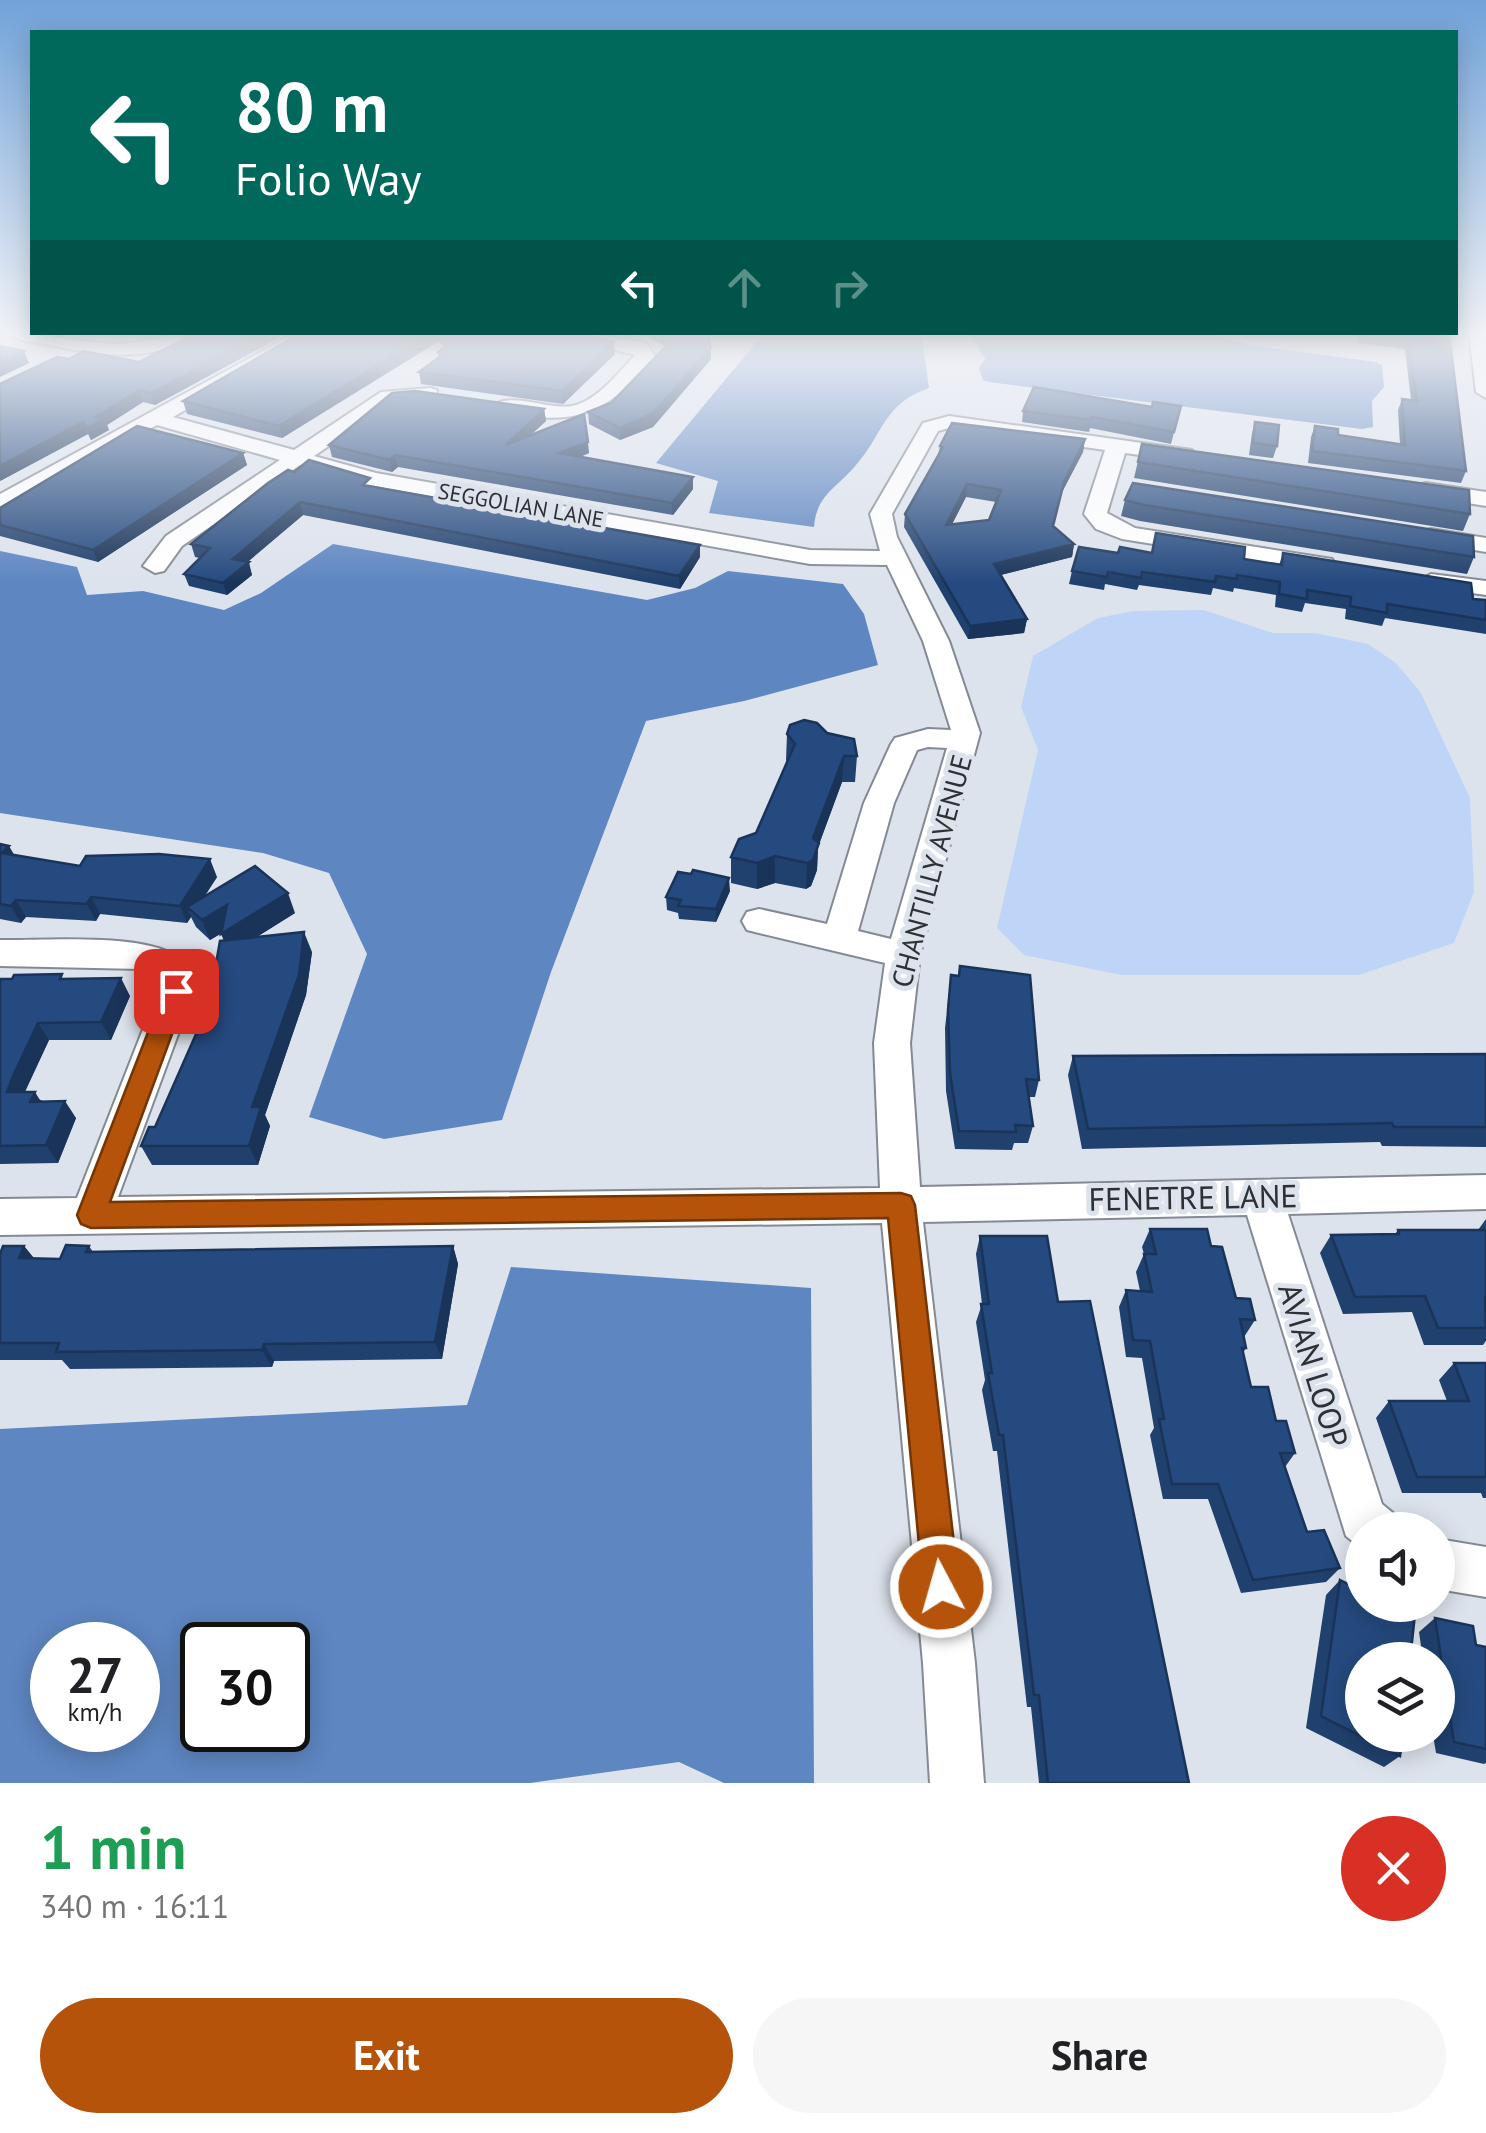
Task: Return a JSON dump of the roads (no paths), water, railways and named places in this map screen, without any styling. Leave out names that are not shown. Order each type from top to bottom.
[{"type":"street","points":[[0,504],[157,416]]},
{"type":"street","points":[[156,566],[174,541],[358,416]]},
{"type":"street","name":"SEGGOLIAN LANE","points":[[154,418],[374,479],[810,557],[894,558]]},
{"type":"street","name":"CHANTILLY AVENUE","points":[[957,1783],[949,1663],[901,1205],[892,1043],[903,955],[966,733],[936,642],[894,558],[881,514],[930,427],[948,422],[1214,459]]},
{"type":"street","points":[[1117,445],[1096,514],[1108,534],[1354,569]]},
{"type":"street","points":[[1105,484],[1136,490]]},
{"type":"street","points":[[1392,485],[1486,499]]},
{"type":"street","points":[[1408,532],[1486,544]]},
{"type":"street","points":[[1410,578],[1486,588]]},
{"type":"street","points":[[839,939],[880,803],[905,744],[928,738],[964,740]]},
{"type":"street","points":[[758,921],[903,955]]},
{"type":"street","points":[[0,953],[147,956],[170,969],[176,991],[91,1215]]},
{"type":"street","name":"FENETRE LANE","points":[[0,1217],[901,1205],[1260,1194],[1486,1192]]},
{"type":"street","name":"AVIAN LOOP","points":[[1260,1194],[1361,1512]]},
{"type":"street","points":[[1455,1567],[1486,1572]]},
{"type":"water","points":[[695,416],[889,416],[856,465],[823,499],[814,527],[709,513],[718,481],[656,463]]},
{"type":"water","points":[[1260,416],[1373,416],[1373,427],[1362,429]]},
{"type":"water","points":[[333,544],[647,600],[695,588],[728,571],[843,584],[864,614],[878,665],[744,701],[646,721],[551,972],[502,1120],[384,1139],[309,1117],[367,954],[329,873],[263,853],[0,813],[0,551],[77,567],[87,595],[143,591],[224,610],[261,593]]},
{"type":"water","points":[[511,1267],[811,1288],[814,1783],[724,1783],[679,1762],[530,1783],[0,1783],[0,1429],[467,1405]]}]
